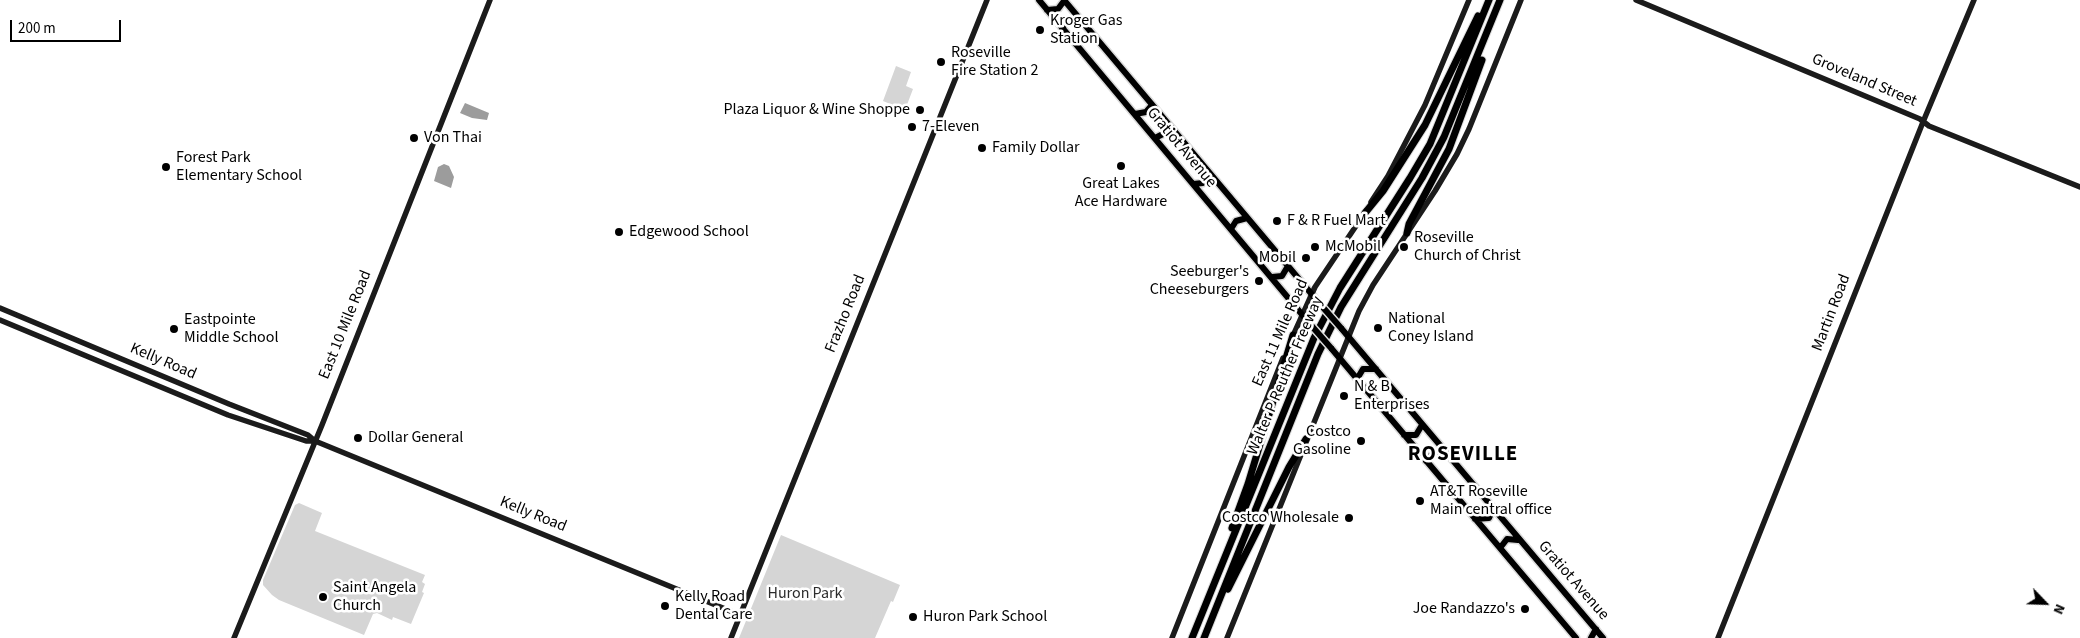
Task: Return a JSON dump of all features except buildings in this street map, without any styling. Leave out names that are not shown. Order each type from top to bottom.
[{"type":"highway","points":[[1366,212],[1383,191],[1426,125],[1485,0]]},
{"type":"highway","name":"Walter P Reuther Freeway","points":[[1192,638],[1322,322],[1340,288],[1430,144],[1447,107],[1489,0]]},
{"type":"highway","name":"Walter P Reuther Freeway","points":[[1204,638],[1318,354],[1341,307],[1422,178],[1444,137],[1500,0]]},
{"type":"highway","points":[[1407,233],[1409,224],[1449,149],[1488,42],[1493,19]]},
{"type":"highway","points":[[1219,570],[1225,546],[1248,484],[1293,335]]},
{"type":"highway","points":[[1208,638],[1224,598],[1258,527],[1289,467],[1306,439]]},
{"type":"main road","name":"Gratiot Avenue","points":[[1039,0],[1576,638]]},
{"type":"main road","name":"Gratiot Avenue","points":[[1064,0],[1603,638]]},
{"type":"main road","points":[[1047,10],[1058,9],[1064,0]]},
{"type":"main road","points":[[1062,28],[1068,20],[1079,18]]},
{"type":"main road","points":[[1135,114],[1146,112],[1152,105]]},
{"type":"main road","points":[[1154,138],[1165,133],[1177,135]]},
{"type":"main road","points":[[1193,184],[1204,183],[1211,175]]},
{"type":"main road","points":[[1231,229],[1236,221],[1247,218]]},
{"type":"main road","points":[[1272,277],[1282,276],[1288,266]]},
{"type":"main road","points":[[1357,380],[1363,370],[1376,369]]},
{"type":"main road","points":[[1404,435],[1416,435],[1422,425]]},
{"type":"main road","points":[[1426,460],[1434,452],[1446,453]]},
{"type":"main road","points":[[1475,518],[1489,518],[1493,509]]},
{"type":"main road","points":[[1500,548],[1507,539],[1520,541]]},
{"type":"main road","points":[[1591,638],[1596,630]]},
{"type":"street","name":"East 10 Mile Road","points":[[234,638],[315,441],[490,0]]},
{"type":"street","name":"Frazho Road","points":[[731,638],[987,0]]},
{"type":"street","name":"East 11 Mile Road","points":[[1172,638],[1293,335],[1312,294],[1388,176],[1425,105],[1469,0]]},
{"type":"street","points":[[1227,638],[1338,357],[1372,285],[1446,173],[1469,128],[1522,0]]},
{"type":"street","name":"Groveland Street","points":[[1636,0],[2080,187]]},
{"type":"street","name":"Martin Road","points":[[1718,638],[1923,122],[1974,0]]},
{"type":"street","name":"Kelly Road","points":[[0,308],[229,404],[308,434],[315,441]]},
{"type":"street","name":"Kelly Road","points":[[0,320],[239,419],[306,441],[315,441],[740,615]]},
{"type":"street","points":[[207,406],[205,402],[208,399],[224,406],[229,404]]},
{"type":"street","points":[[239,419],[250,419],[266,425],[269,424],[269,420]]},
{"type":"green space","points":[[896,66],[911,72],[906,86],[913,89],[905,110],[883,101]]},
{"type":"green space","points":[[299,503],[322,513],[315,531],[425,575],[422,582],[425,584],[422,592],[424,593],[411,624],[393,617],[392,620],[377,613],[373,614],[364,635],[279,600],[272,595],[263,585],[263,580],[295,505]]},
{"type":"green space","name":"Huron Park","points":[[781,535],[900,585],[875,638],[739,638]]},
{"type":"shaded area","points":[[465,103],[489,113],[487,120],[472,118],[460,113]]},
{"type":"shaded area","points":[[444,164],[449,166],[454,177],[451,188],[434,181],[438,167]]},
{"type":"place","name":"Kroger Gas Station","points":[[1040,30]]},
{"type":"place","name":"Roseville Fire Station 2","points":[[941,62]]},
{"type":"place","name":"Plaza Liquor & Wine Shoppe","points":[[920,110]]},
{"type":"place","name":"7-Eleven","points":[[912,127]]},
{"type":"place","name":"Von Thai","points":[[414,138]]},
{"type":"place","name":"Family Dollar","points":[[982,148]]},
{"type":"place","name":"Great Lakes Ace Hardware","points":[[1121,166]]},
{"type":"place","name":"Forest Park Elementary School","points":[[166,167]]},
{"type":"place","name":"F & R Fuel Mart","points":[[1277,221]]},
{"type":"place","name":"Edgewood School","points":[[619,232]]},
{"type":"place","name":"McMobil","points":[[1315,247]]},
{"type":"place","name":"Roseville Church of Christ","points":[[1404,247]]},
{"type":"place","name":"Mobil","points":[[1306,258]]},
{"type":"place","name":"Seeburger's Cheeseburgers","points":[[1259,281]]},
{"type":"place","name":"National Coney Island","points":[[1378,328]]},
{"type":"place","name":"Eastpointe Middle School","points":[[174,329]]},
{"type":"place","name":"N & B Enterprises","points":[[1344,396]]},
{"type":"place","name":"Dollar General","points":[[358,438]]},
{"type":"place","name":"Costco Gasoline","points":[[1361,441]]},
{"type":"place","name":"AT&T Roseville Main central office","points":[[1420,501]]},
{"type":"place","name":"Costco Wholesale","points":[[1349,518]]},
{"type":"place","name":"Saint Angela Church","points":[[323,597]]},
{"type":"place","name":"Kelly Road Dental Care","points":[[665,606]]},
{"type":"place","name":"Joe Randazzo's","points":[[1525,609]]},
{"type":"place","name":"Huron Park School","points":[[913,617]]},
{"type":"district","name":"ROSEVILLE","points":[[1463,455]]}]
